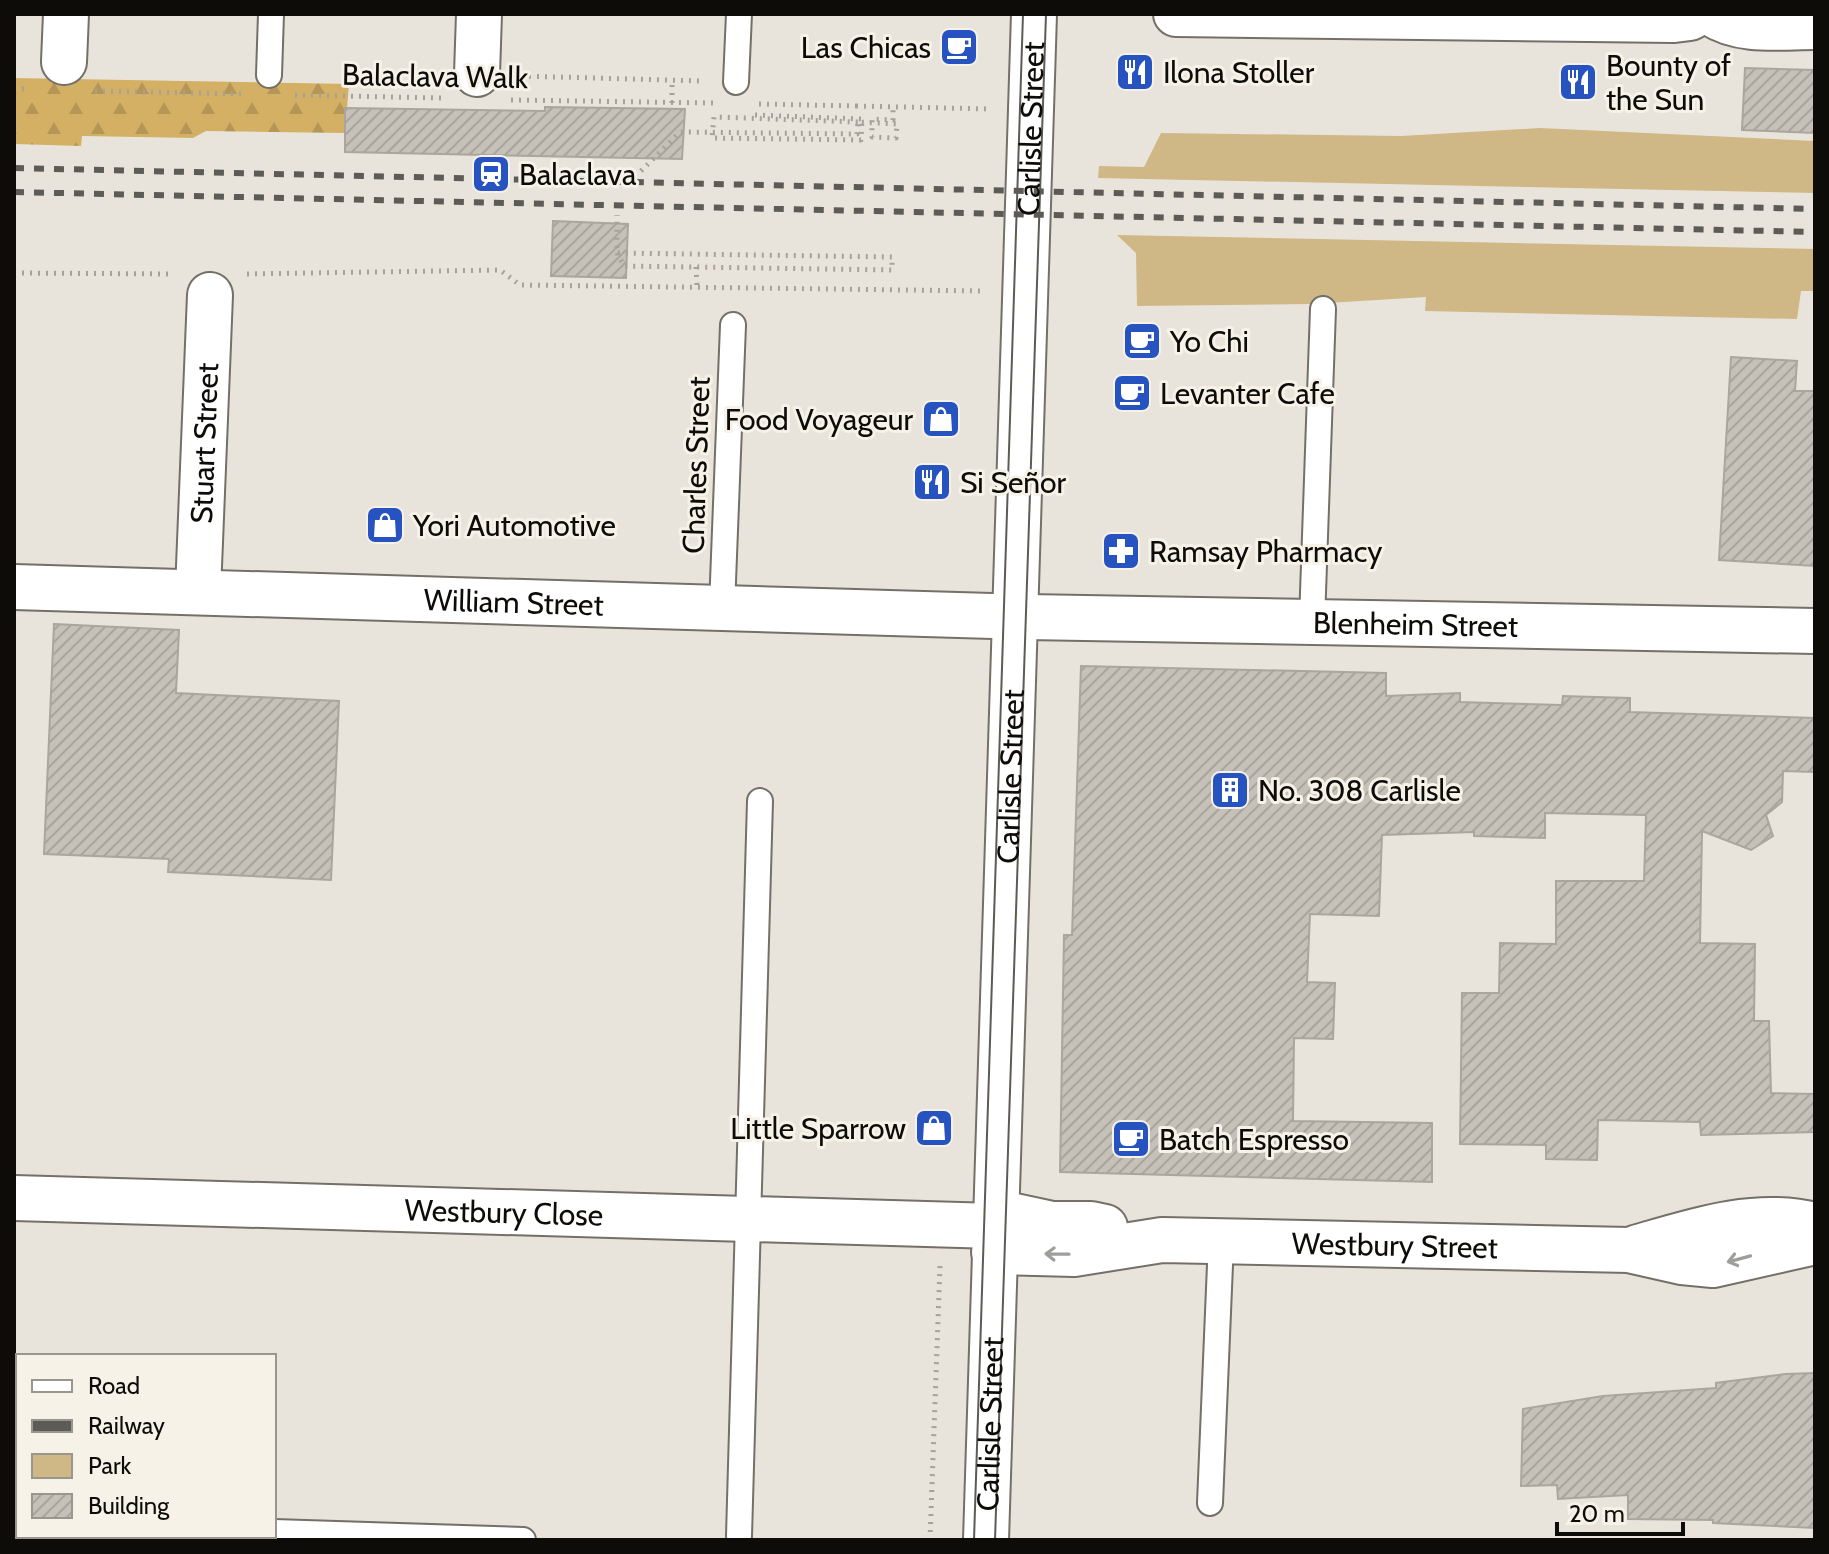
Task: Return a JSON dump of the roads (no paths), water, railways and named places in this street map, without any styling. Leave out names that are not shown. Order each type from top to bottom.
[{"type":"street","points":[[64,81],[66,14]]},
{"type":"street","points":[[479,14],[485,87]]},
{"type":"street","name":"Carlisle Street","points":[[986,1540],[1034,14]]},
{"type":"street","points":[[1176,14],[1674,20],[1697,14]]},
{"type":"street","points":[[1712,14],[1726,24],[1815,27]]},
{"type":"street","name":"Stuart Street","points":[[198,591],[211,281]]},
{"type":"street","name":"William Street","points":[[14,587],[1015,616]]},
{"type":"street","name":"Blenheim Street","points":[[1015,616],[1815,631]]},
{"type":"street","name":"Westbury Close","points":[[14,1198],[747,1219],[995,1230]]},
{"type":"street","name":"Westbury Street","points":[[1629,1250],[1735,1222],[1778,1220],[1815,1225]]},
{"type":"street","name":"Westbury Street","points":[[995,1230],[1074,1254],[1162,1240],[1221,1241],[1629,1250],[1682,1262],[1713,1265],[1815,1242]]},
{"type":"lane","points":[[271,14],[276,85]]},
{"type":"lane","points":[[731,93],[739,14]]},
{"type":"lane","points":[[1312,621],[1323,309]]},
{"type":"lane","name":"Charles Street","points":[[722,607],[733,325]]},
{"type":"lane","points":[[739,1536],[760,801]]},
{"type":"lane","points":[[1210,1503],[1221,1241]]},
{"type":"lane","points":[[276,1532],[523,1540]]},
{"type":"tram line","points":[[974,1540],[1023,14]]},
{"type":"tram line","points":[[995,1540],[1046,14]]},
{"type":"railway","points":[[14,168],[1815,209]]},
{"type":"railway","points":[[14,192],[1815,232]]},
{"type":"place","name":"Las Chicas","points":[[959,47]]},
{"type":"place","name":"Ilona Stoller","points":[[1135,72]]},
{"type":"place","name":"Bounty of the Sun","points":[[1578,82]]},
{"type":"place","name":"Balaclava","points":[[491,174]]},
{"type":"place","name":"Yo Chi","points":[[1142,341]]},
{"type":"place","name":"Levanter Cafe","points":[[1132,393]]},
{"type":"place","name":"Food Voyageur","points":[[941,419]]},
{"type":"place","name":"Si Señor","points":[[932,482]]},
{"type":"place","name":"Yori Automotive","points":[[385,525]]},
{"type":"place","name":"Ramsay Pharmacy","points":[[1121,551]]},
{"type":"place","name":"No. 308 Carlisle","points":[[1230,790]]},
{"type":"place","name":"Little Sparrow","points":[[934,1128]]},
{"type":"place","name":"Batch Espresso","points":[[1131,1139]]}]
